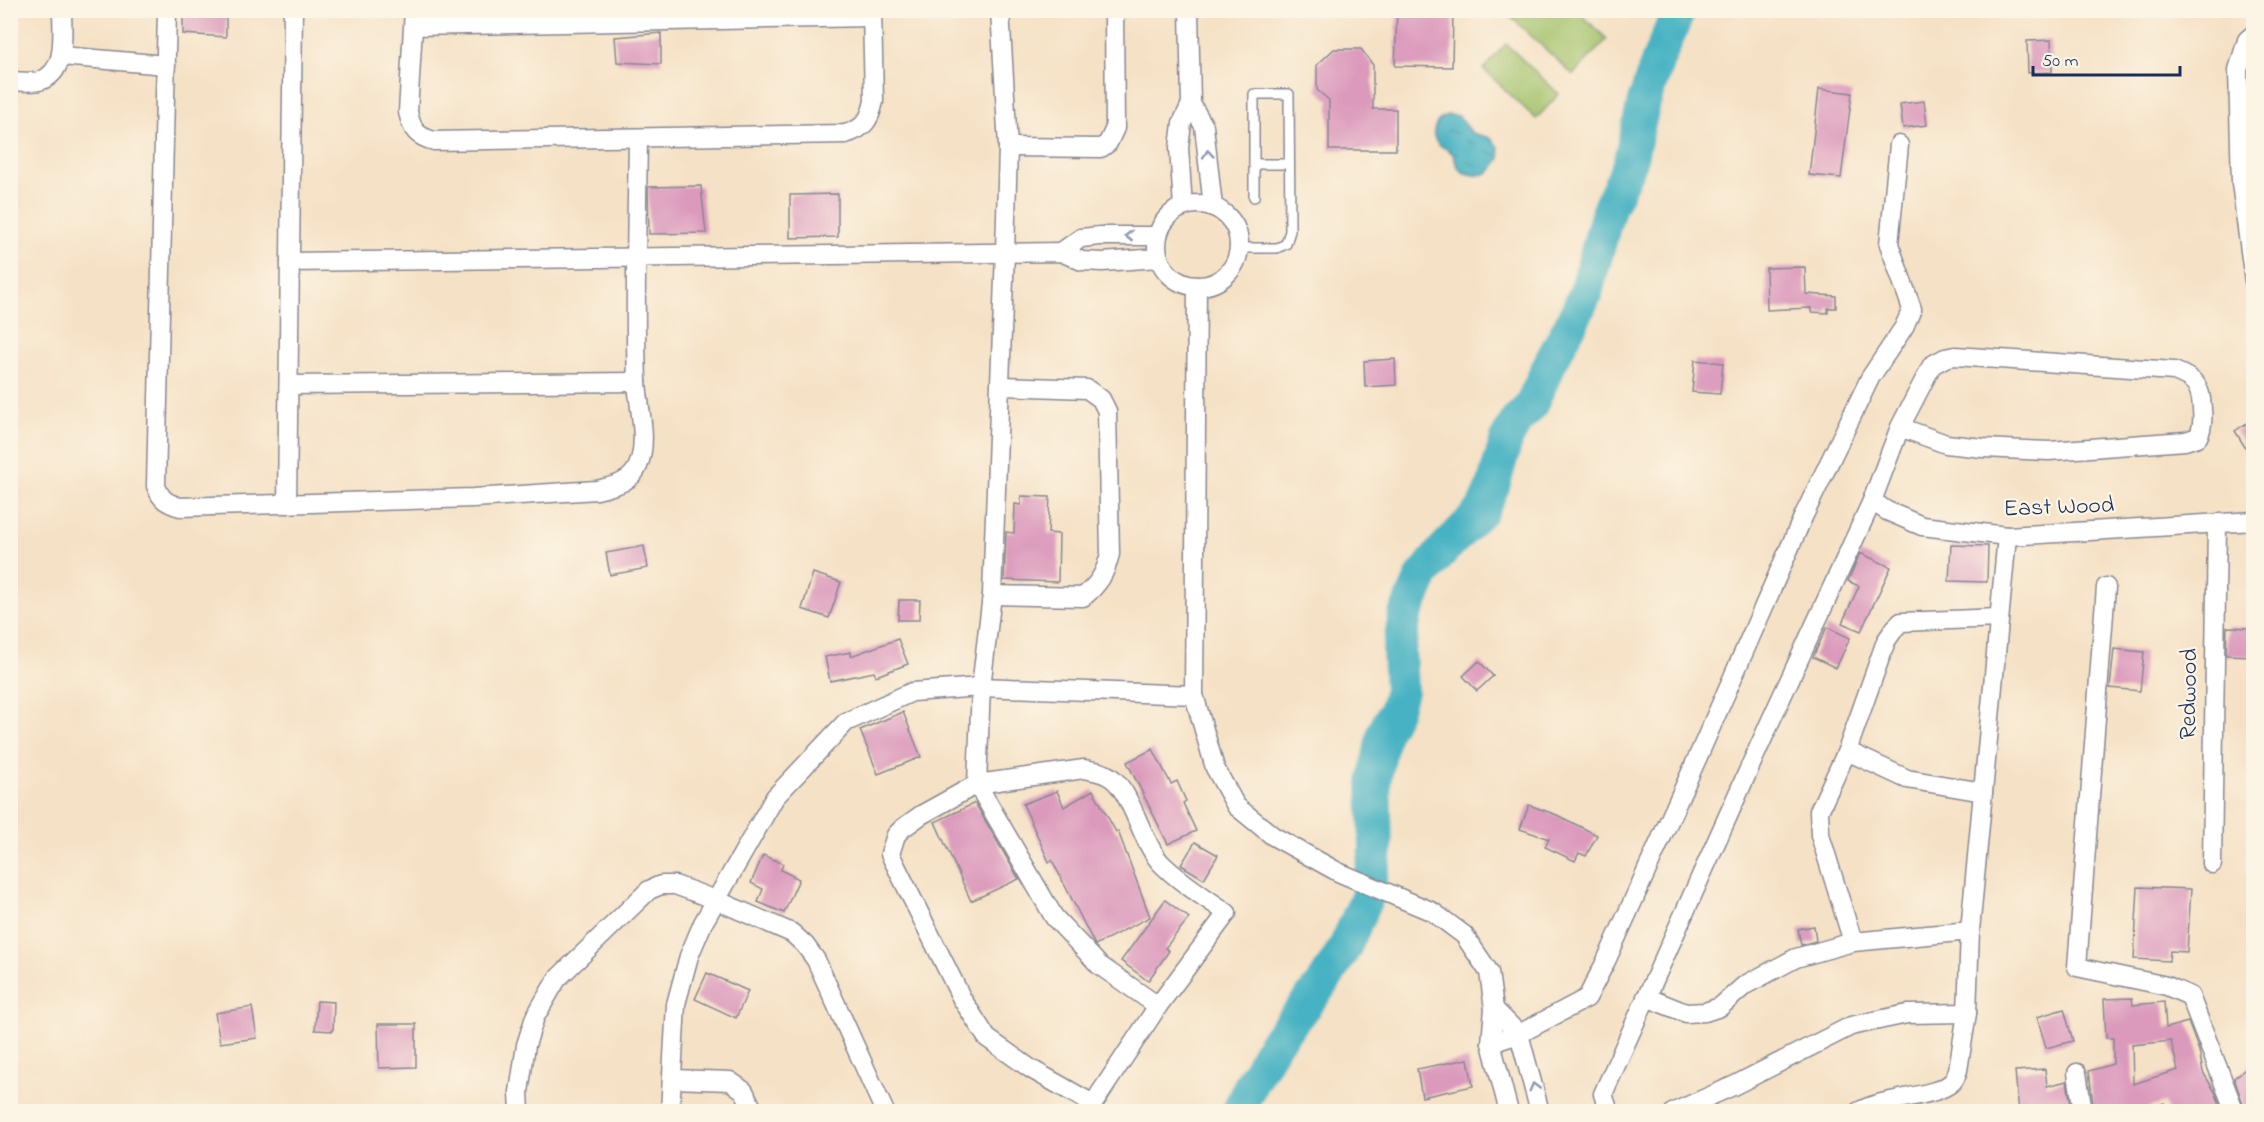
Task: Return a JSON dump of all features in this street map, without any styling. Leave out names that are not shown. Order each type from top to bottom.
[{"type":"street","points":[[10,81],[37,82],[57,68],[61,56],[62,10]]},
{"type":"street","points":[[167,10],[156,486],[165,502],[180,507],[473,498],[597,490],[615,486],[633,477],[639,465],[643,445],[637,382],[638,138]]},
{"type":"street","points":[[287,504],[293,10]]},
{"type":"street","points":[[1000,10],[1008,147],[1005,252],[992,595],[981,687],[977,784],[1054,917],[1099,965],[1158,1006]]},
{"type":"street","points":[[1008,147],[1101,148],[1108,143],[1115,128],[1114,10]]},
{"type":"street","points":[[1183,207],[1179,148],[1182,123],[1191,104],[1189,10]]},
{"type":"street","points":[[872,14],[874,101],[866,124],[857,131],[845,134],[434,141],[418,136],[411,124],[408,112],[414,18],[872,14]]},
{"type":"street","points":[[2253,34],[2244,46],[2238,70],[2241,183],[2253,281]]},
{"type":"street","points":[[61,56],[166,65]]},
{"type":"street","points":[[1191,104],[1204,126],[1213,207]]},
{"type":"street","points":[[1491,1043],[1519,1034],[1587,998],[1606,962],[1696,763],[1804,515],[1870,378],[1904,327],[1912,309],[1889,244],[1899,145]]},
{"type":"street","points":[[1193,204],[1213,207],[1224,213],[1233,223],[1238,235],[1239,248],[1236,260],[1221,280],[1209,285],[1185,284],[1173,278],[1165,269],[1159,258],[1158,236],[1172,213],[1183,207],[1193,204]]},
{"type":"street","points":[[1061,252],[1082,238],[1158,236]]},
{"type":"street","points":[[290,262],[1005,252],[1061,252],[1082,261],[1159,258]]},
{"type":"street","points":[[1197,286],[1194,695],[1215,768],[1236,806],[1273,836],[1338,872],[1433,912],[1464,935],[1489,972],[1494,1009],[1491,1043],[1509,1112]]},
{"type":"street","points":[[1609,1112],[1603,1094],[1872,501],[1900,427],[1932,365],[1944,358],[2002,359],[2174,371],[2193,380],[2201,392],[2203,420],[2198,437],[2185,441],[2049,451],[1946,444],[1900,427]]},
{"type":"street","points":[[289,385],[637,382]]},
{"type":"street","points":[[992,595],[1083,597],[1096,586],[1106,572],[1110,554],[1107,411],[1101,399],[1087,389],[1001,386]]},
{"type":"street","name":"East Wood","points":[[1872,501],[1887,511],[1922,526],[2007,536],[2217,525],[2253,521]]},
{"type":"street","name":"Redwood","points":[[2211,864],[2217,525]]},
{"type":"street","points":[[1858,1112],[1873,1104],[1925,1093],[1951,1084],[1956,1078],[1967,1013],[1970,931],[2007,536]]},
{"type":"street","points":[[2106,587],[2077,967],[2167,986],[2190,996],[2235,1112]]},
{"type":"street","points":[[1853,942],[1820,835],[1819,811],[1847,751],[1886,641],[1901,622],[1999,618]]},
{"type":"street","points":[[670,1112],[676,1004],[689,956],[716,900],[775,797],[846,722],[912,692],[981,687],[1194,695]]},
{"type":"street","points":[[1847,751],[1907,779],[1983,792]]},
{"type":"street","points":[[1084,769],[1100,772],[1114,779],[1144,838],[1160,861],[1227,913],[1158,1006],[1090,1108],[987,1038],[962,999],[890,854],[896,835],[903,828],[921,814],[977,784],[1084,769]]},
{"type":"street","points":[[520,1112],[519,1092],[526,1044],[535,1017],[557,979],[649,890],[661,885],[675,885],[716,900],[792,933],[805,945],[816,960],[885,1112]]},
{"type":"street","points":[[1646,997],[1686,1013],[1705,1012],[1720,1007],[1745,985],[1796,958],[1853,942],[1970,931]]},
{"type":"street","points":[[1494,1009],[1519,1034],[1540,1112]]},
{"type":"street","points":[[1674,1112],[1733,1086],[1851,1026],[1907,1014],[1967,1013]]},
{"type":"street","points":[[2077,1073],[2083,1112]]},
{"type":"street","points":[[673,1079],[730,1081],[744,1091],[754,1112]]},
{"type":"lane","points":[[1239,248],[1277,248],[1286,244],[1290,231],[1289,94],[1254,94],[1254,197]]},
{"type":"lane","points":[[1255,164],[1289,164]]},
{"type":"green space","points":[[1515,11],[1577,11],[1607,39],[1573,75],[1510,16]]},
{"type":"green space","points":[[1506,44],[1559,94],[1536,119],[1483,69]]},
{"type":"water","points":[[1447,115],[1459,116],[1472,133],[1490,138],[1499,147],[1500,158],[1487,173],[1478,175],[1464,172],[1457,166],[1452,153],[1436,141],[1434,128],[1439,120]]},
{"type":"building","points":[[183,10],[226,10],[226,37],[183,34]]},
{"type":"building","points":[[1397,10],[1453,10],[1452,67],[1395,66]]},
{"type":"building","points":[[661,33],[661,64],[617,62],[615,37]]},
{"type":"building","points":[[2051,40],[2052,72],[2028,73],[2027,41]]},
{"type":"building","points":[[1334,49],[1361,49],[1373,65],[1373,109],[1396,109],[1396,150],[1329,150],[1329,100],[1317,90],[1317,65]]},
{"type":"building","points":[[1819,89],[1852,93],[1841,178],[1809,175]]},
{"type":"building","points":[[1924,101],[1927,125],[1903,128],[1900,104]]},
{"type":"building","points":[[701,186],[706,233],[649,234],[648,187]]},
{"type":"building","points":[[838,194],[838,237],[790,238],[790,195]]},
{"type":"building","points":[[1805,267],[1806,294],[1836,296],[1836,308],[1828,308],[1828,313],[1811,312],[1811,308],[1767,310],[1766,268]]},
{"type":"building","points":[[1395,359],[1396,385],[1365,387],[1364,361]]},
{"type":"building","points":[[1695,360],[1723,363],[1720,394],[1692,392]]},
{"type":"building","points":[[2253,419],[2253,460],[2235,431]]},
{"type":"building","points":[[1021,496],[1050,497],[1048,533],[1059,534],[1058,582],[1004,580],[1006,532],[1014,533],[1015,504],[1021,505]]},
{"type":"building","points":[[1951,545],[1988,546],[1987,582],[1949,581]]},
{"type":"building","points":[[644,546],[648,568],[610,575],[606,553]]},
{"type":"building","points":[[1860,553],[1891,567],[1861,631],[1842,623],[1859,586],[1848,581]]},
{"type":"building","points":[[813,573],[841,582],[829,618],[802,609]]},
{"type":"building","points":[[899,600],[920,600],[919,620],[898,620]]},
{"type":"building","points":[[1827,627],[1850,638],[1836,668],[1813,657]]},
{"type":"building","points":[[2227,627],[2253,628],[2253,656],[2226,655]]},
{"type":"building","points":[[898,639],[908,664],[876,676],[874,672],[830,681],[825,657],[851,652],[851,656]]},
{"type":"building","points":[[2114,649],[2144,652],[2140,691],[2110,688]]},
{"type":"building","points":[[1479,661],[1493,676],[1477,691],[1463,676]]},
{"type":"building","points":[[903,712],[921,757],[878,774],[860,730]]},
{"type":"building","points":[[1153,749],[1171,784],[1177,781],[1186,801],[1183,803],[1196,831],[1168,844],[1127,762]]},
{"type":"building","points":[[1093,790],[1116,832],[1118,831],[1150,917],[1095,945],[1052,860],[1049,862],[1023,804],[1057,791],[1064,807]]},
{"type":"building","points":[[975,803],[1019,879],[971,901],[935,822]]},
{"type":"building","points":[[1529,805],[1557,815],[1597,835],[1586,856],[1579,853],[1575,861],[1545,847],[1549,839],[1520,829]]},
{"type":"building","points":[[1195,842],[1218,855],[1204,879],[1181,865]]},
{"type":"building","points":[[763,855],[783,864],[781,870],[799,879],[784,913],[758,902],[763,889],[751,883]]},
{"type":"building","points":[[2138,887],[2191,889],[2187,952],[2170,951],[2169,961],[2134,959]]},
{"type":"building","points":[[1165,900],[1189,918],[1165,948],[1169,951],[1148,981],[1121,961]]},
{"type":"building","points":[[1814,926],[1816,941],[1801,945],[1798,929]]},
{"type":"building","points":[[707,973],[748,991],[736,1018],[695,999]]},
{"type":"building","points":[[2132,998],[2133,1005],[2164,1002],[2166,1028],[2188,1022],[2199,1051],[2203,1072],[2223,1112],[2169,1112],[2164,1103],[2138,1112],[2094,1112],[2089,1071],[2113,1064],[2113,1038],[2106,1038],[2104,999]],"holes":[[[2171,1041],[2178,1070],[2133,1084],[2132,1045]]]},
{"type":"building","points":[[317,1001],[334,1002],[333,1031],[315,1030]]},
{"type":"building","points":[[252,1007],[257,1038],[220,1043],[215,1013]]},
{"type":"building","points":[[2064,1009],[2073,1041],[2046,1048],[2037,1017]]},
{"type":"building","points":[[378,1024],[416,1024],[416,1067],[379,1068]]},
{"type":"building","points":[[1468,1059],[1473,1086],[1422,1097],[1417,1069]]},
{"type":"building","points":[[2253,1063],[2253,1112],[2246,1112],[2234,1078]]},
{"type":"building","points":[[2045,1069],[2047,1086],[2067,1081],[2072,1112],[2019,1112],[2015,1071]]},
{"type":"waterway","points":[[1238,1112],[1274,1044],[1325,980],[1345,947],[1367,897],[1376,850],[1374,782],[1384,732],[1395,711],[1401,691],[1399,650],[1405,615],[1423,575],[1443,550],[1482,510],[1493,486],[1507,438],[1517,420],[1530,407],[1586,292],[1609,208],[1629,165],[1644,102],[1658,60],[1679,10]]}]
